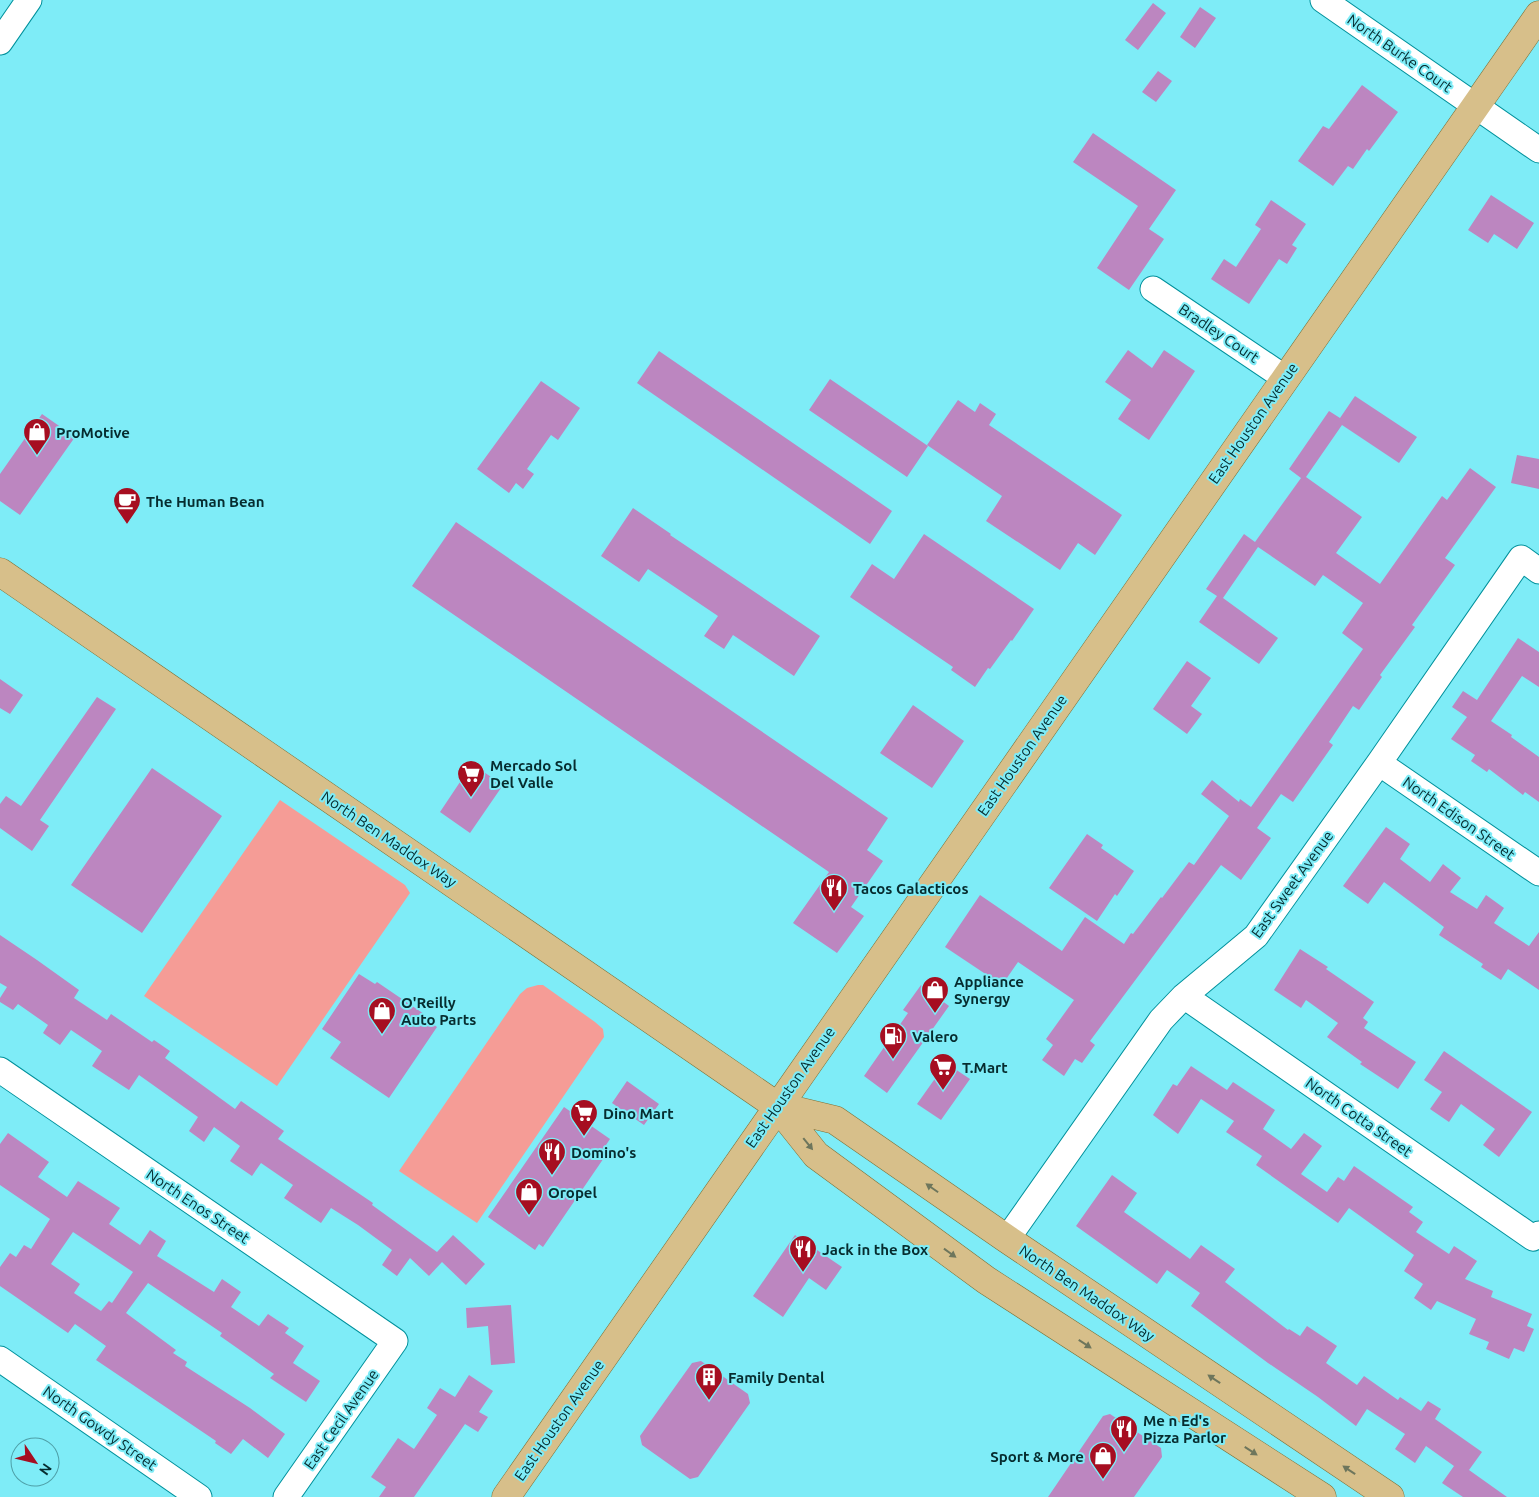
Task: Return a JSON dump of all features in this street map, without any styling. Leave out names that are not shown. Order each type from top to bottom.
[{"type":"main road","name":"East Houston Avenue","points":[[506,1497],[1539,14]]},
{"type":"main road","name":"North Ben Maddox Way","points":[[0,572],[777,1106],[816,1155],[986,1280],[1322,1497]]},
{"type":"main road","name":"North Ben Maddox Way","points":[[777,1106],[835,1120],[1007,1240],[1390,1497]]},
{"type":"street","points":[[0,42],[29,0]]},
{"type":"street","name":"North Burke Court","points":[[1323,0],[1539,150]]},
{"type":"street","name":"Bradley Court","points":[[1153,289],[1285,378]]},
{"type":"street","name":"East Sweet Avenue","points":[[1007,1240],[1161,1020],[1184,996],[1256,936],[1379,763],[1530,564]]},
{"type":"street","name":"North Edison Street","points":[[1379,763],[1539,873]]},
{"type":"street","name":"North Cotta Street","points":[[1184,996],[1536,1236]]},
{"type":"street","name":"North Enos Street","points":[[0,1070],[395,1341]]},
{"type":"street","name":"East Cecil Avenue","points":[[286,1497],[395,1341]]},
{"type":"street","name":"North Gowdy Street","points":[[0,1359],[199,1497]]},
{"type":"shaded area","points":[[280,800],[405,885],[410,893],[277,1086],[144,996]]},
{"type":"shaded area","points":[[543,985],[595,1022],[603,1029],[604,1037],[477,1223],[399,1171],[520,994],[527,988]]},
{"type":"building","points":[[1153,3],[1166,13],[1138,50],[1125,40]]},
{"type":"building","points":[[1200,7],[1216,18],[1195,48],[1180,37]]},
{"type":"building","points":[[1158,71],[1172,81],[1156,102],[1142,92]]},
{"type":"building","points":[[1362,85],[1398,112],[1369,151],[1367,149],[1353,169],[1348,166],[1333,186],[1298,161],[1323,126],[1329,129]]},
{"type":"building","points":[[1093,133],[1176,190],[1149,229],[1164,239],[1129,290],[1097,268],[1138,206],[1073,162]]},
{"type":"building","points":[[1491,195],[1534,223],[1517,249],[1494,234],[1488,243],[1468,230]]},
{"type":"building","points":[[1271,200],[1306,224],[1292,245],[1297,248],[1287,264],[1279,259],[1249,304],[1211,279],[1224,259],[1236,267],[1261,229],[1255,225]]},
{"type":"building","points":[[1128,350],[1152,368],[1164,350],[1195,371],[1149,440],[1118,419],[1131,400],[1105,382]]},
{"type":"building","points":[[659,351],[892,511],[870,544],[637,383]]},
{"type":"building","points":[[830,379],[928,446],[907,477],[809,410]]},
{"type":"building","points":[[541,381],[580,408],[558,440],[551,435],[527,469],[534,474],[523,489],[516,483],[509,493],[477,469]]},
{"type":"building","points":[[1355,396],[1417,437],[1399,463],[1342,425],[1306,477],[1362,517],[1336,553],[1380,584],[1442,496],[1447,500],[1470,468],[1496,487],[1445,558],[1455,565],[1412,625],[1415,627],[1380,675],[1382,677],[1359,710],[1353,706],[1329,742],[1333,745],[1293,802],[1281,794],[1257,828],[1271,838],[1241,880],[1221,865],[1090,1041],[1095,1045],[1082,1063],[1075,1059],[1064,1076],[1042,1060],[1053,1045],[1046,1039],[1074,1000],[1018,962],[1002,985],[945,947],[980,895],[1062,951],[1085,917],[1124,944],[1189,862],[1194,865],[1229,816],[1201,794],[1212,780],[1239,802],[1240,799],[1251,807],[1363,649],[1342,633],[1363,603],[1323,575],[1315,586],[1258,547],[1223,598],[1278,638],[1259,664],[1199,622],[1217,596],[1206,589],[1244,534],[1255,542],[1301,478],[1289,469],[1329,411],[1340,418]]},
{"type":"building","points":[[958,400],[975,412],[980,403],[996,414],[989,425],[1122,515],[1095,555],[1078,543],[1060,570],[986,521],[1002,496],[927,445]]},
{"type":"building","name":"ProMotive","points":[[42,414],[75,437],[20,515],[0,501],[0,474]]},
{"type":"building","points":[[1517,455],[1539,459],[1539,489],[1511,483]]},
{"type":"building","points":[[633,508],[820,636],[794,676],[733,635],[724,649],[704,636],[718,616],[648,569],[639,582],[601,556]]},
{"type":"building","points":[[456,522],[888,818],[867,850],[883,861],[851,907],[864,916],[837,953],[793,923],[829,872],[412,586]]},
{"type":"building","points":[[924,534],[1034,609],[1012,641],[990,669],[988,668],[975,687],[951,670],[953,667],[850,597],[872,564],[894,579]]},
{"type":"building","points":[[1518,638],[1539,652],[1539,687],[1522,676],[1491,721],[1539,757],[1539,802],[1525,792],[1523,795],[1489,769],[1487,772],[1471,761],[1475,755],[1451,739],[1467,717],[1452,707],[1463,691],[1477,700]]},
{"type":"building","points":[[1187,661],[1211,678],[1191,706],[1202,714],[1187,734],[1153,709]]},
{"type":"building","points":[[0,679],[23,695],[10,714],[0,708]]},
{"type":"building","points":[[97,697],[116,709],[40,820],[49,826],[32,851],[0,828],[0,804],[6,796],[21,806]]},
{"type":"building","points":[[913,705],[964,741],[932,788],[880,753]]},
{"type":"building","name":"Mercado Sol Del Valle","points":[[472,764],[503,785],[470,833],[440,812]]},
{"type":"building","points":[[152,768],[222,816],[142,933],[71,885]]},
{"type":"building","points":[[1386,827],[1410,844],[1400,859],[1430,882],[1443,864],[1461,878],[1450,892],[1477,909],[1486,895],[1504,908],[1494,923],[1529,946],[1539,932],[1539,990],[1508,969],[1501,980],[1481,967],[1483,964],[1439,935],[1444,927],[1384,882],[1368,904],[1343,886]]},
{"type":"building","points":[[1087,834],[1103,845],[1101,848],[1134,871],[1117,896],[1115,894],[1097,921],[1049,888]]},
{"type":"building","points":[[0,935],[79,990],[74,998],[107,1020],[111,1014],[152,1042],[154,1040],[170,1051],[165,1058],[235,1109],[241,1101],[284,1131],[278,1139],[373,1203],[372,1205],[437,1252],[453,1235],[485,1264],[466,1285],[442,1262],[429,1276],[410,1258],[397,1276],[382,1265],[392,1250],[358,1225],[331,1208],[321,1223],[284,1198],[293,1185],[261,1163],[252,1176],[230,1161],[240,1146],[214,1127],[204,1142],[189,1131],[198,1117],[139,1075],[129,1090],[92,1066],[102,1051],[71,1030],[60,1045],[43,1033],[48,1025],[18,1004],[13,1010],[0,1002],[0,998],[7,987],[0,983]]},
{"type":"building","points":[[1300,949],[1328,967],[1326,969],[1374,1002],[1363,1018],[1368,1022],[1364,1028],[1416,1062],[1398,1089],[1360,1064],[1362,1062],[1327,1037],[1338,1023],[1306,1000],[1301,1008],[1274,990]]},
{"type":"building","name":"O'Reilly Auto Parts","points":[[359,974],[375,984],[377,982],[424,1014],[422,1016],[437,1027],[389,1098],[330,1058],[341,1042],[322,1029]]},
{"type":"building","points":[[921,985],[949,1006],[887,1093],[864,1076],[908,1013],[903,1010]]},
{"type":"building","points":[[1444,1051],[1532,1112],[1499,1157],[1483,1145],[1495,1129],[1461,1104],[1449,1122],[1430,1109],[1442,1092],[1424,1080]]},
{"type":"building","name":"T.Mart","points":[[946,1063],[970,1079],[941,1120],[917,1104]]},
{"type":"building","points":[[1191,1066],[1227,1090],[1233,1082],[1275,1110],[1263,1129],[1291,1149],[1304,1133],[1322,1146],[1301,1174],[1327,1192],[1338,1177],[1344,1181],[1354,1166],[1413,1207],[1409,1212],[1423,1222],[1416,1232],[1449,1254],[1454,1246],[1477,1261],[1465,1279],[1493,1291],[1491,1297],[1532,1314],[1527,1326],[1534,1329],[1524,1352],[1514,1348],[1509,1359],[1486,1349],[1489,1342],[1469,1334],[1476,1319],[1437,1301],[1431,1310],[1414,1298],[1423,1284],[1404,1271],[1414,1255],[1349,1208],[1338,1223],[1256,1165],[1262,1156],[1226,1132],[1234,1121],[1201,1099],[1178,1134],[1153,1115],[1173,1084],[1177,1086]]},
{"type":"building","points":[[627,1081],[659,1104],[644,1125],[612,1103]]},
{"type":"building","points":[[564,1107],[610,1139],[606,1145],[610,1149],[543,1247],[539,1244],[535,1250],[488,1217]]},
{"type":"building","points":[[8,1133],[49,1162],[38,1177],[67,1197],[78,1181],[120,1208],[109,1224],[140,1245],[150,1230],[166,1241],[157,1256],[214,1292],[222,1279],[241,1292],[231,1307],[259,1326],[268,1314],[289,1328],[285,1333],[304,1346],[293,1363],[320,1381],[306,1402],[270,1378],[274,1374],[220,1336],[222,1333],[148,1283],[126,1313],[176,1350],[173,1353],[187,1362],[185,1366],[250,1408],[285,1434],[268,1458],[243,1439],[231,1454],[215,1443],[216,1441],[96,1360],[106,1346],[75,1324],[68,1333],[0,1286],[0,1267],[10,1253],[16,1257],[24,1245],[31,1249],[50,1219],[0,1185],[0,1144]],"holes":[[[73,1232],[133,1272],[112,1303],[109,1301],[101,1311],[74,1293],[80,1284],[51,1264]]]},
{"type":"building","points":[[1112,1175],[1137,1193],[1124,1212],[1190,1259],[1201,1245],[1235,1269],[1225,1282],[1288,1330],[1300,1336],[1307,1326],[1337,1346],[1326,1363],[1357,1385],[1364,1376],[1398,1400],[1400,1397],[1421,1411],[1428,1401],[1441,1409],[1435,1419],[1482,1452],[1469,1470],[1507,1497],[1463,1497],[1442,1483],[1454,1466],[1426,1446],[1415,1463],[1395,1449],[1405,1434],[1367,1409],[1356,1426],[1191,1306],[1200,1293],[1167,1270],[1157,1284],[1076,1226]]},
{"type":"building","name":"Jack in the Box","points":[[795,1235],[842,1267],[826,1290],[809,1278],[783,1317],[753,1296]]},
{"type":"building","points":[[511,1305],[515,1363],[491,1365],[488,1326],[467,1328],[466,1308]]},
{"type":"building","points":[[701,1361],[748,1394],[750,1403],[698,1477],[690,1479],[642,1445],[640,1436],[692,1363]]},
{"type":"building","points":[[469,1375],[493,1391],[479,1412],[488,1417],[478,1432],[465,1424],[414,1497],[379,1497],[386,1487],[371,1477],[398,1438],[414,1449],[437,1415],[427,1408],[440,1388],[455,1397]]},
{"type":"building","points":[[1110,1414],[1161,1448],[1162,1457],[1134,1497],[1048,1497],[1103,1416]]},
{"type":"place","name":"ProMotive","points":[[37,456]]},
{"type":"place","name":"The Human Bean","points":[[127,525]]},
{"type":"place","name":"Mercado Sol Del Valle","points":[[471,798]]},
{"type":"place","name":"Tacos Galacticos","points":[[834,912]]},
{"type":"place","name":"Appliance Synergy","points":[[935,1014]]},
{"type":"place","name":"O'Reilly Auto Parts","points":[[382,1035]]},
{"type":"place","name":"Valero","points":[[893,1060]]},
{"type":"place","name":"T.Mart","points":[[943,1091]]},
{"type":"place","name":"Dino Mart","points":[[584,1137]]},
{"type":"place","name":"Domino's","points":[[552,1176]]},
{"type":"place","name":"Oropel","points":[[529,1216]]},
{"type":"place","name":"Jack in the Box","points":[[803,1273]]},
{"type":"place","name":"Family Dental","points":[[709,1401]]},
{"type":"place","name":"Me n Ed's Pizza Parlor","points":[[1124,1453]]},
{"type":"place","name":"Sport & More","points":[[1103,1480]]}]
